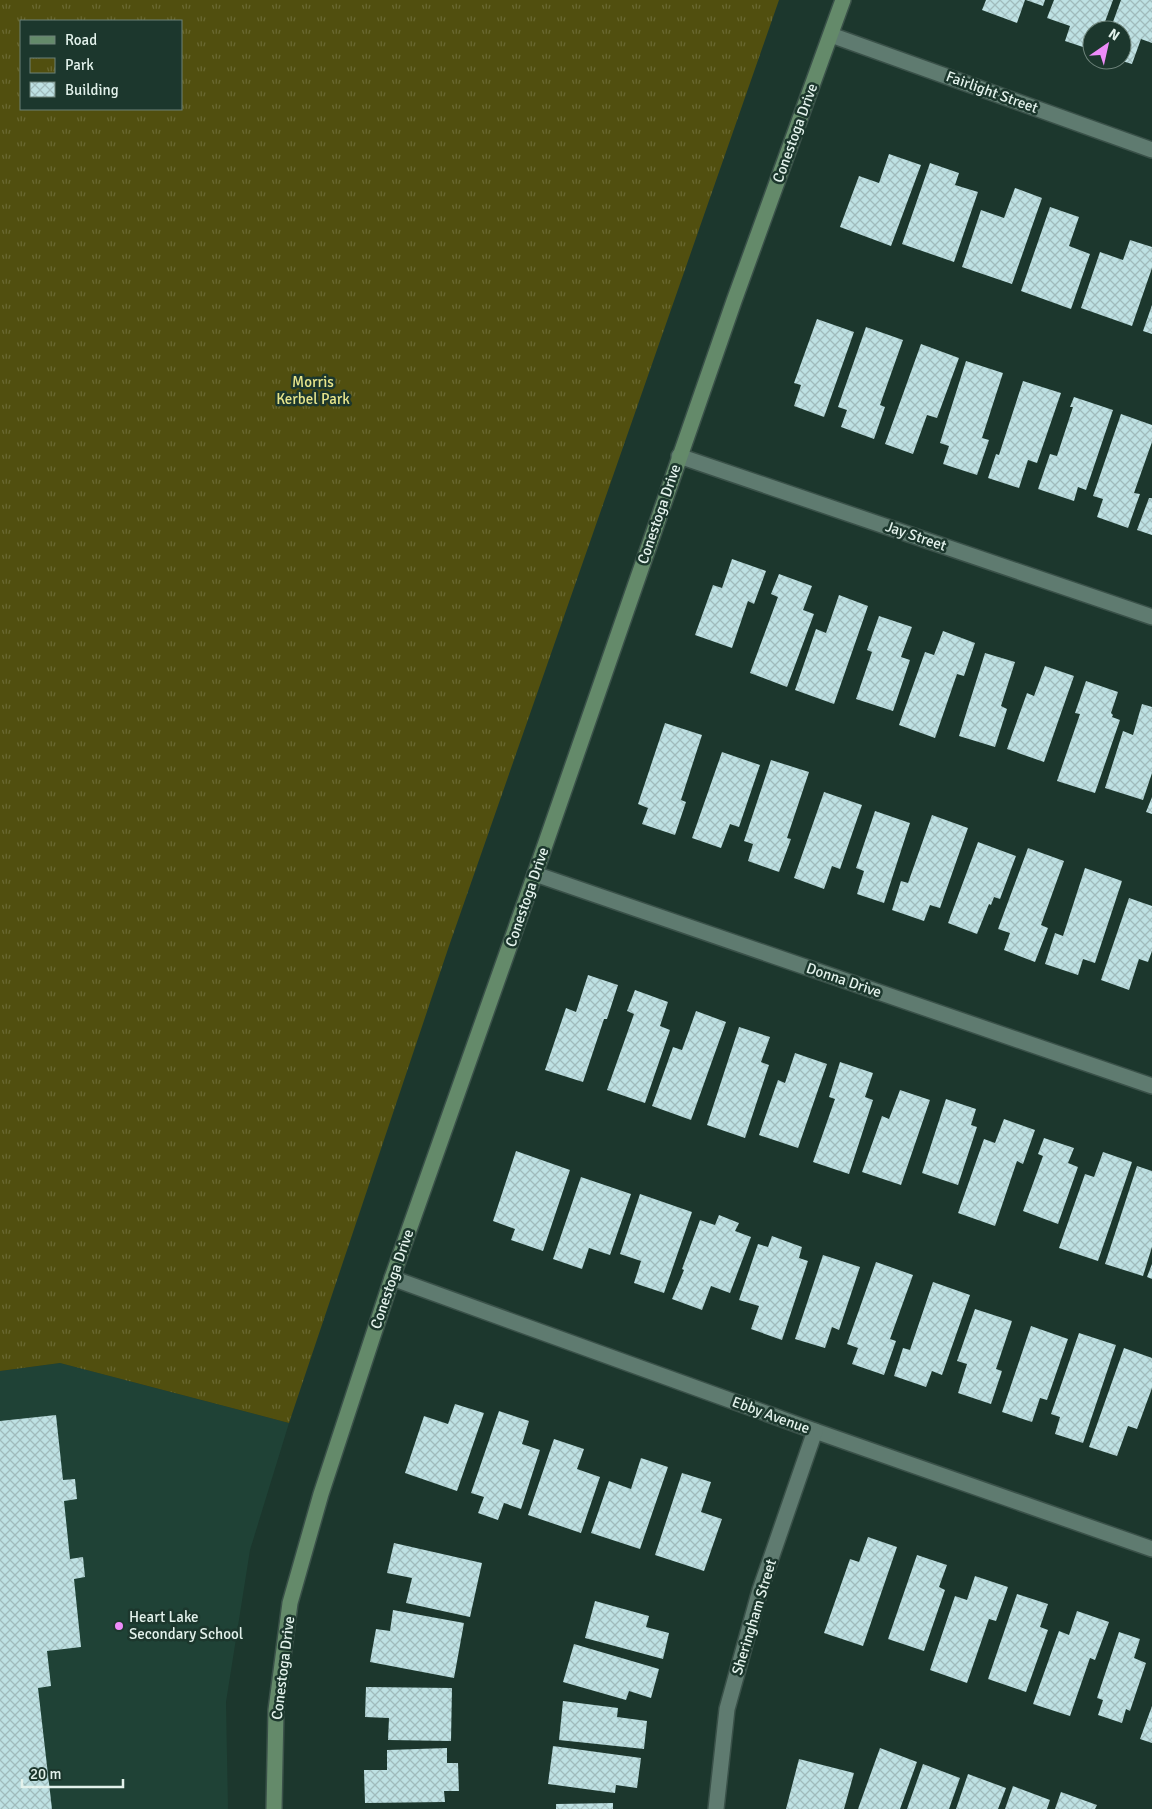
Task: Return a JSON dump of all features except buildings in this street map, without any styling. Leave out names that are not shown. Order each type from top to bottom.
[{"type":"street","name":"Conestoga Drive","points":[[274,1809],[276,1710],[290,1603],[321,1494],[392,1278],[535,874],[679,456],[843,0]]},
{"type":"street","name":"Fairlight Street","points":[[831,35],[1152,150]]},
{"type":"street","name":"Jay Street","points":[[679,456],[1152,617]]},
{"type":"street","name":"Donna Drive","points":[[535,874],[1152,1086]]},
{"type":"street","name":"Ebby Avenue","points":[[392,1278],[816,1431],[1152,1549]]},
{"type":"street","name":"Sheringham Street","points":[[716,1809],[727,1709],[760,1590],[816,1431]]},
{"type":"shaded area","name":"Heart Lake Secondary School","points":[[60,1363],[289,1423],[250,1550],[226,1702],[228,1809],[0,1809],[0,1371]]},
{"type":"green space","name":"Morris Kerbel Park","points":[[0,0],[779,0],[449,946],[289,1423],[60,1363],[0,1371]]},
{"type":"place","name":"Heart Lake Secondary School","points":[[119,1626]]}]
